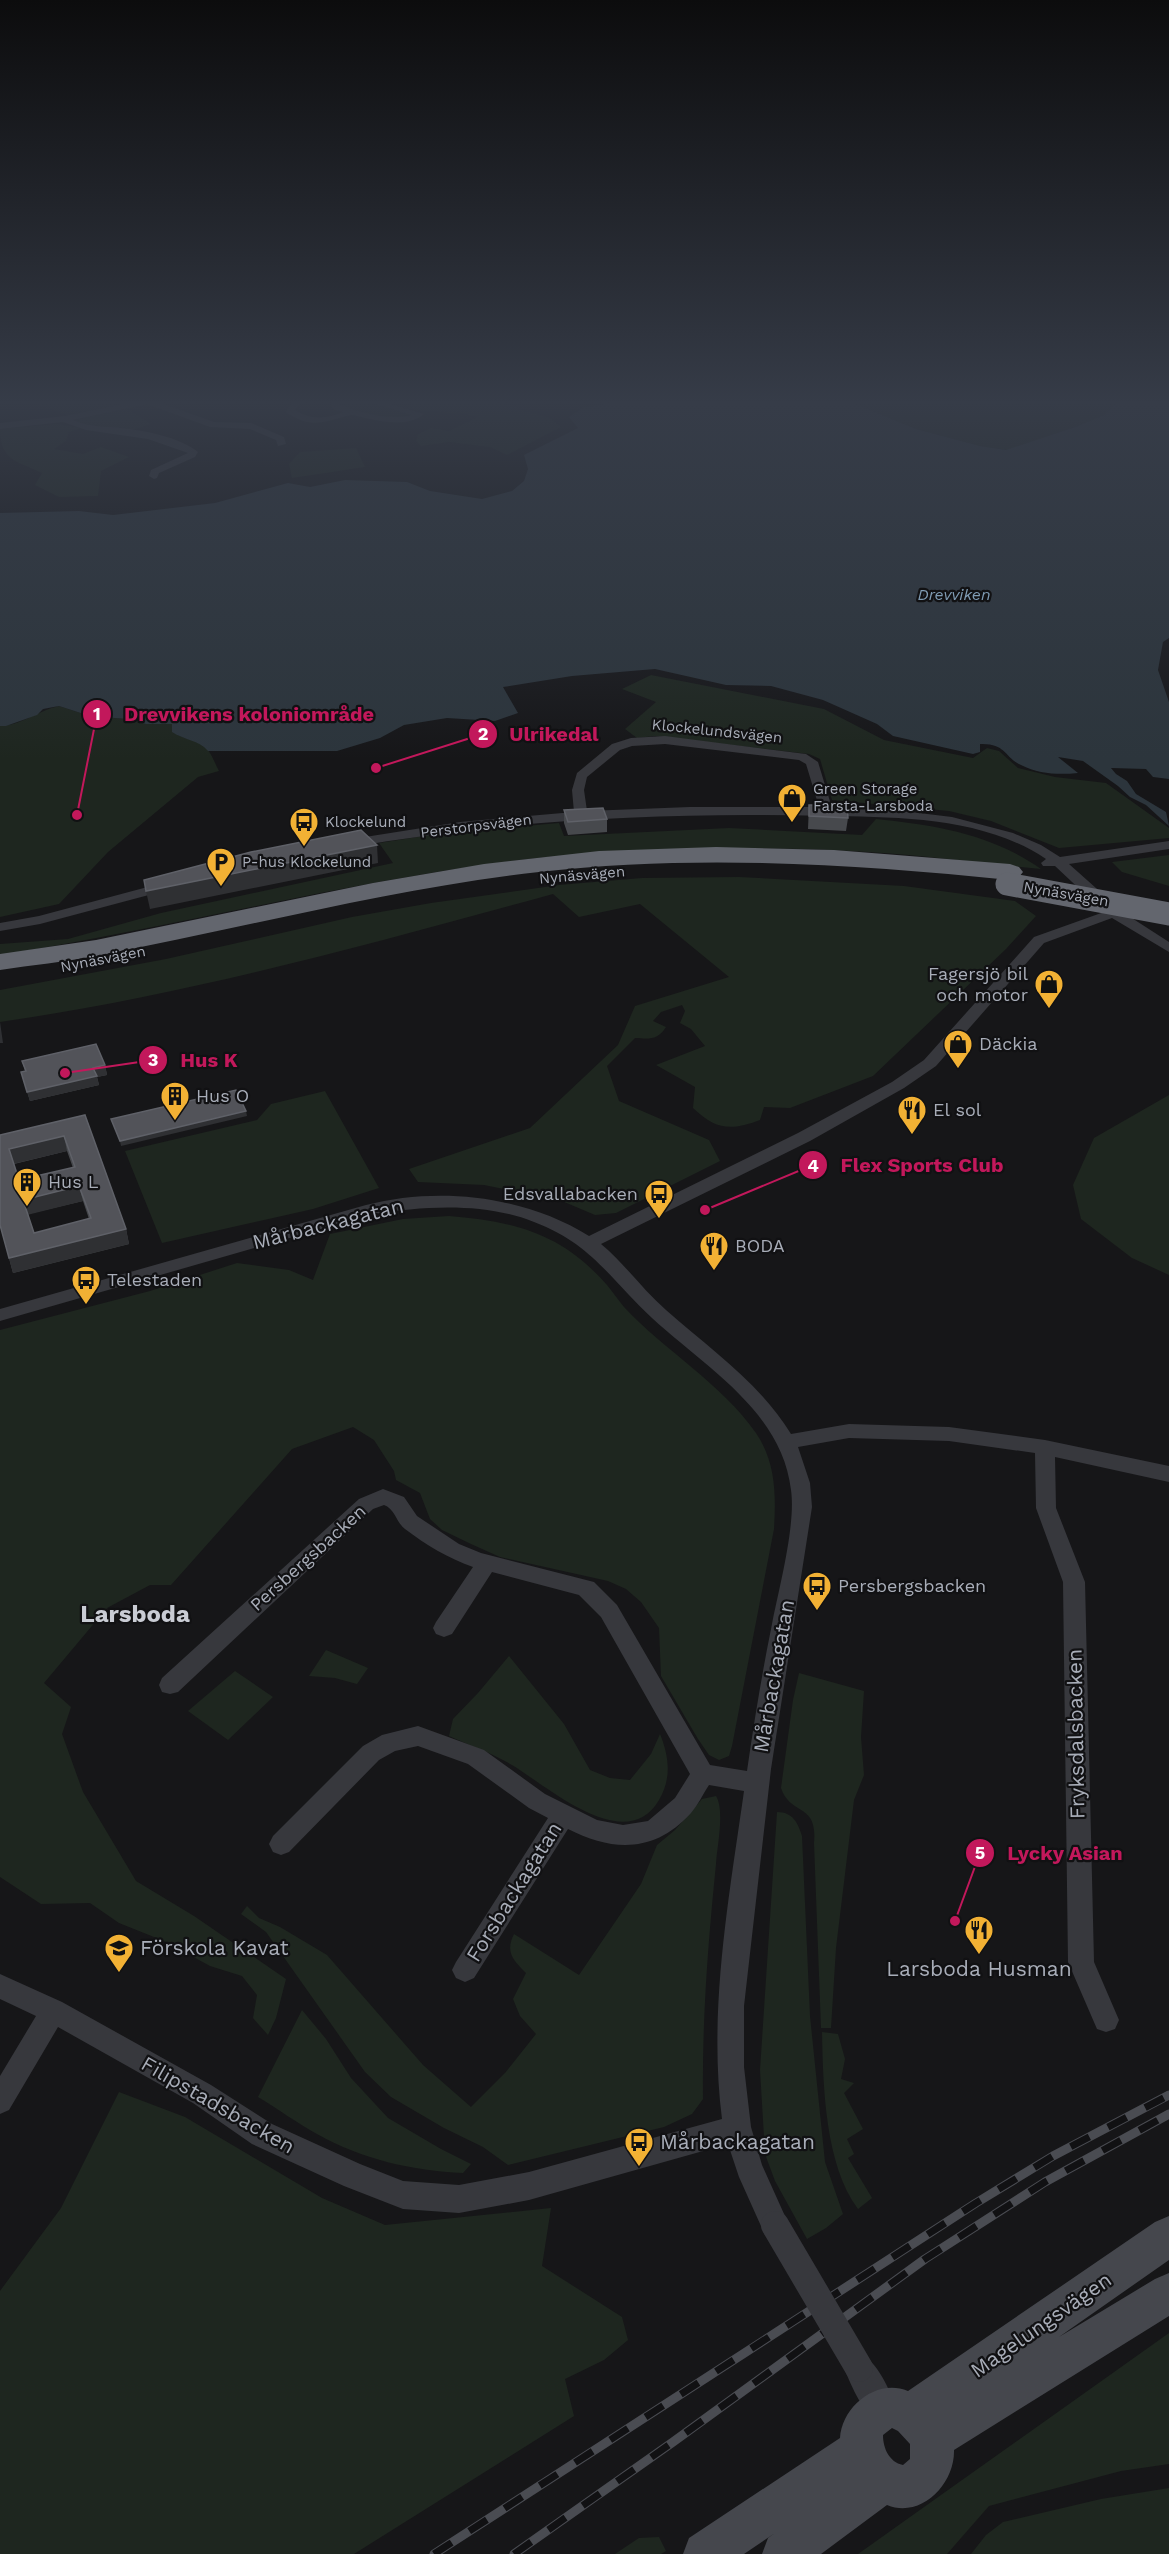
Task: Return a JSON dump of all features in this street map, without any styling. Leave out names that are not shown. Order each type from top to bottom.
[{"type":"highway","name":"Nynäsvägen","points":[[0,962],[95,948],[318,900],[429,880],[574,861],[695,855],[825,855],[926,863],[1008,878],[1169,914]]},
{"type":"highway","name":"Nynäsvägen","points":[[0,977],[120,957],[330,912],[427,894],[540,878],[626,871],[757,868],[1008,878],[1169,900]]},
{"type":"main road","name":"Magelungsvägen","points":[[909,2420],[1169,2236]]},
{"type":"main road","name":"Magelungsvägen","points":[[872,2465],[862,2435],[865,2424],[873,2414],[909,2420],[1169,2293]]},
{"type":"main road","points":[[872,2465],[903,2487],[921,2479],[932,2462],[909,2420]]},
{"type":"main road","points":[[705,2554],[872,2465]]},
{"type":"main road","points":[[784,2554],[872,2465]]},
{"type":"street","name":"Klockelundsvägen","points":[[581,815],[578,790],[581,776],[616,747],[647,739],[802,758],[812,762],[827,812]]},
{"type":"street","name":"Perstorpsvägen","points":[[327,848],[443,829],[581,815],[742,810],[890,814],[967,829],[1052,862],[1114,918],[1169,950]]},
{"type":"street","points":[[1052,862],[1164,846]]},
{"type":"street","points":[[0,927],[40,920],[184,881]]},
{"type":"street","points":[[589,1243],[804,1137],[898,1085],[930,1063],[1027,955],[1062,936],[1114,918]]},
{"type":"street","name":"Mårbackagatan","points":[[0,1315],[348,1215],[403,1203],[475,1203],[549,1221],[589,1243],[645,1302],[742,1386],[772,1421],[786,1442],[796,1467],[802,1500],[795,1558],[756,1783],[737,1938],[729,2064],[737,2128],[749,2169],[775,2225],[860,2368],[909,2420]]},
{"type":"street","points":[[786,1442],[849,1431],[949,1434],[1045,1448],[1169,1474]]},
{"type":"street","name":"Fryksdalsbacken","points":[[1045,1448],[1046,1508],[1074,1582],[1081,1962],[1106,2020]]},
{"type":"street","name":"Persbergsbacken","points":[[170,1685],[366,1504],[383,1497],[397,1502],[410,1522],[452,1550],[487,1562],[586,1588],[609,1611],[703,1774]]},
{"type":"street","points":[[444,1628],[487,1562]]},
{"type":"street","name":"Forsbackagatan","points":[[281,1844],[371,1753],[390,1742],[418,1736],[476,1757],[537,1801],[593,1830],[623,1836],[654,1830],[683,1805],[703,1774]]},
{"type":"street","points":[[703,1774],[756,1783]]},
{"type":"street","name":"Forsbackagatan","points":[[465,1970],[563,1815]]},
{"type":"street","name":"Filipstadsbacken","points":[[0,1986],[53,2012],[202,2094],[262,2134],[354,2176],[403,2195],[459,2199],[529,2186],[737,2128]]},
{"type":"street","points":[[0,2101],[53,2012]]},
{"type":"shaded area","points":[[651,675],[824,709],[884,740],[973,758],[987,748],[999,751],[1018,768],[1055,777],[1106,783],[1169,828],[1169,838],[1059,848],[991,821],[949,811],[832,800],[820,759],[809,754],[655,736],[637,738],[625,729],[656,702],[622,689]]},
{"type":"shaded area","points":[[59,706],[90,716],[127,719],[146,724],[173,724],[172,731],[207,749],[219,771],[198,777],[108,852],[59,904],[0,917],[0,726],[15,723]]},
{"type":"shaded area","points":[[876,819],[941,828],[983,839],[1003,847],[1041,869],[911,855],[811,849],[698,850],[565,856],[520,860],[389,880],[0,955],[0,944],[68,939],[161,913],[393,863],[379,843],[443,833],[559,823],[564,836],[729,828],[862,835]]},
{"type":"shaded area","points":[[1169,855],[1169,886],[1122,872],[1112,862]]},
{"type":"shaded area","points":[[739,877],[904,886],[1015,901],[1036,916],[1006,949],[873,1076],[790,1108],[764,1107],[760,1120],[750,1124],[732,1127],[709,1121],[693,1108],[695,1087],[656,1065],[705,1046],[691,1029],[680,1023],[685,1011],[682,1005],[661,1012],[653,1021],[666,1027],[660,1034],[649,1038],[635,1038],[607,1066],[619,1101],[709,1140],[720,1161],[616,1213],[595,1215],[562,1201],[484,1185],[418,1182],[409,1169],[530,1128],[618,1045],[635,1006],[729,977],[640,904],[579,917],[553,894],[209,983],[140,998],[0,1022],[0,990],[166,959],[352,917],[559,885],[642,878]]},
{"type":"shaded area","points":[[325,1091],[379,1188],[313,1209],[162,1243],[125,1151],[257,1120],[271,1104]]},
{"type":"shaded area","points":[[1169,1095],[1169,1275],[1132,1258],[1081,1219],[1073,1185],[1094,1138]]},
{"type":"shaded area","points":[[449,1216],[490,1221],[530,1231],[555,1242],[583,1261],[640,1323],[727,1399],[763,1444],[773,1480],[774,1529],[732,1746],[729,1756],[719,1760],[709,1755],[698,1739],[661,1676],[659,1628],[641,1602],[626,1589],[608,1581],[500,1557],[442,1530],[430,1519],[420,1493],[396,1480],[394,1471],[374,1440],[353,1427],[292,1449],[171,1585],[150,1585],[107,1608],[44,1683],[71,1707],[62,1734],[83,1792],[136,1881],[194,1916],[286,1979],[276,2018],[268,2035],[253,2018],[257,1995],[242,1976],[210,1966],[164,1941],[119,1923],[90,1903],[41,1904],[0,1877],[0,1330],[150,1291],[237,1263],[289,1270],[313,1280],[330,1234],[403,1219]]},
{"type":"shaded area","points":[[326,1650],[368,1668],[357,1684],[335,1678],[309,1676]]},
{"type":"shaded area","points":[[509,1656],[564,1724],[590,1770],[610,1778],[630,1780],[651,1754],[660,1734],[668,1767],[666,1784],[659,1800],[645,1816],[627,1822],[607,1820],[586,1812],[512,1765],[449,1736],[453,1719]]},
{"type":"shaded area","points":[[235,1671],[273,1697],[228,1740],[188,1711]]},
{"type":"shaded area","points":[[799,1673],[864,1691],[861,1737],[864,1775],[854,1800],[836,1948],[831,2028],[821,2028],[814,1830],[808,1815],[785,1797],[781,1788]]},
{"type":"shaded area","points":[[716,1796],[719,1802],[720,1819],[706,1982],[703,2099],[692,2114],[664,2127],[508,2165],[483,2147],[444,2128],[391,2097],[365,2072],[266,1932],[241,1914],[247,1906],[259,1918],[280,1927],[327,1955],[423,2065],[471,2107],[505,2073],[536,2034],[520,2016],[513,1999],[526,1973],[517,1964],[510,1951],[514,1934],[579,1975],[641,1884],[657,1845],[675,1830],[702,1799]]},
{"type":"shaded area","points":[[777,1812],[791,1816],[802,1836],[810,2016],[825,2162],[843,2214],[826,2228],[807,2239],[775,2181],[765,2154],[760,2070]]},
{"type":"shaded area","points":[[302,2010],[326,2039],[351,2078],[388,2118],[471,2164],[463,2173],[425,2170],[369,2157],[334,2143],[258,2097]]},
{"type":"shaded area","points":[[822,2032],[838,2034],[845,2059],[841,2079],[854,2083],[844,2093],[863,2129],[847,2139],[854,2154],[848,2158],[872,2198],[858,2209],[847,2191],[832,2148],[825,2100]]},
{"type":"shaded area","points":[[119,2092],[185,2117],[322,2198],[385,2225],[551,2208],[542,2266],[622,2317],[628,2340],[604,2360],[565,2379],[574,2416],[354,2554],[0,2554],[0,2291],[61,2208]]},
{"type":"shaded area","points":[[1169,2333],[1169,2464],[1121,2471],[989,2506],[947,2554],[858,2554]]},
{"type":"shaded area","points":[[1169,2488],[1169,2554],[971,2554],[986,2535],[1003,2522],[1101,2499]]},
{"type":"shaded area","points":[[659,2537],[666,2551],[661,2554],[615,2554],[639,2538]]},
{"type":"water","name":"Drevviken","points":[[0,520],[1169,520],[1169,638],[1163,642],[1158,670],[1169,702],[1169,779],[1153,777],[1146,769],[1111,768],[1127,781],[1136,794],[1166,812],[1169,826],[1146,805],[1130,797],[1083,761],[1058,757],[1078,773],[1042,772],[1015,762],[1000,748],[989,744],[980,744],[980,752],[973,754],[893,736],[877,724],[823,700],[771,686],[726,685],[655,669],[572,676],[503,687],[518,713],[495,721],[447,718],[404,725],[380,738],[337,751],[208,751],[172,732],[172,724],[146,724],[127,719],[90,716],[59,706],[43,709],[37,715],[0,726]]},
{"type":"building","points":[[809,805],[847,805],[848,818],[809,816]]},
{"type":"building","points":[[603,808],[607,819],[568,822],[564,810]]},
{"type":"building","points":[[361,830],[377,845],[146,891],[144,880],[251,852]]},
{"type":"building","points":[[96,1044],[105,1065],[93,1068],[97,1076],[27,1092],[21,1072],[26,1071],[22,1061]]},
{"type":"building","name":"Hus O","points":[[236,1090],[246,1111],[120,1141],[111,1119]]},
{"type":"building","name":"Hus L","points":[[85,1115],[126,1229],[9,1258],[0,1225],[0,1135]],"holes":[[[64,1136],[75,1167],[19,1180],[9,1149]],[[79,1186],[91,1218],[34,1233],[23,1200]]]},
{"type":"railway","points":[[434,2554],[976,2203],[1053,2156],[1169,2095]]},
{"type":"railway","points":[[514,2554],[925,2259],[1045,2182],[1169,2114]]},
{"type":"place","name":"Ulrikedal","points":[[376,768]]},
{"type":"place","name":"Drevvikens koloniområde","points":[[77,815]]},
{"type":"place","name":"Green Storage Farsta-Larsboda","points":[[792,824]]},
{"type":"place","name":"Klockelund","points":[[304,848]]},
{"type":"place","name":"P-hus Klockelund","points":[[221,888]]},
{"type":"place","name":"Fagersjö bil och motor","points":[[1049,1010]]},
{"type":"place","name":"Däckia","points":[[958,1070]]},
{"type":"place","name":"Hus K","points":[[65,1073]]},
{"type":"place","name":"Hus O","points":[[175,1122]]},
{"type":"place","name":"El sol","points":[[912,1136]]},
{"type":"place","name":"Hus L","points":[[27,1208]]},
{"type":"place","name":"Flex Sports Club","points":[[705,1210]]},
{"type":"place","name":"Edsvallabacken","points":[[659,1220]]},
{"type":"place","name":"BODA","points":[[714,1272]]},
{"type":"place","name":"Telestaden","points":[[86,1306]]},
{"type":"place","name":"Persbergsbacken","points":[[817,1612]]},
{"type":"place","name":"Lycky Asian","points":[[955,1921]]},
{"type":"place","name":"Larsboda Husman","points":[[979,1956]]},
{"type":"place","name":"Förskola Kavat","points":[[119,1974]]},
{"type":"place","name":"Mårbackagatan","points":[[639,2168]]},
{"type":"district","name":"Larsboda","points":[[135,1614]]}]
